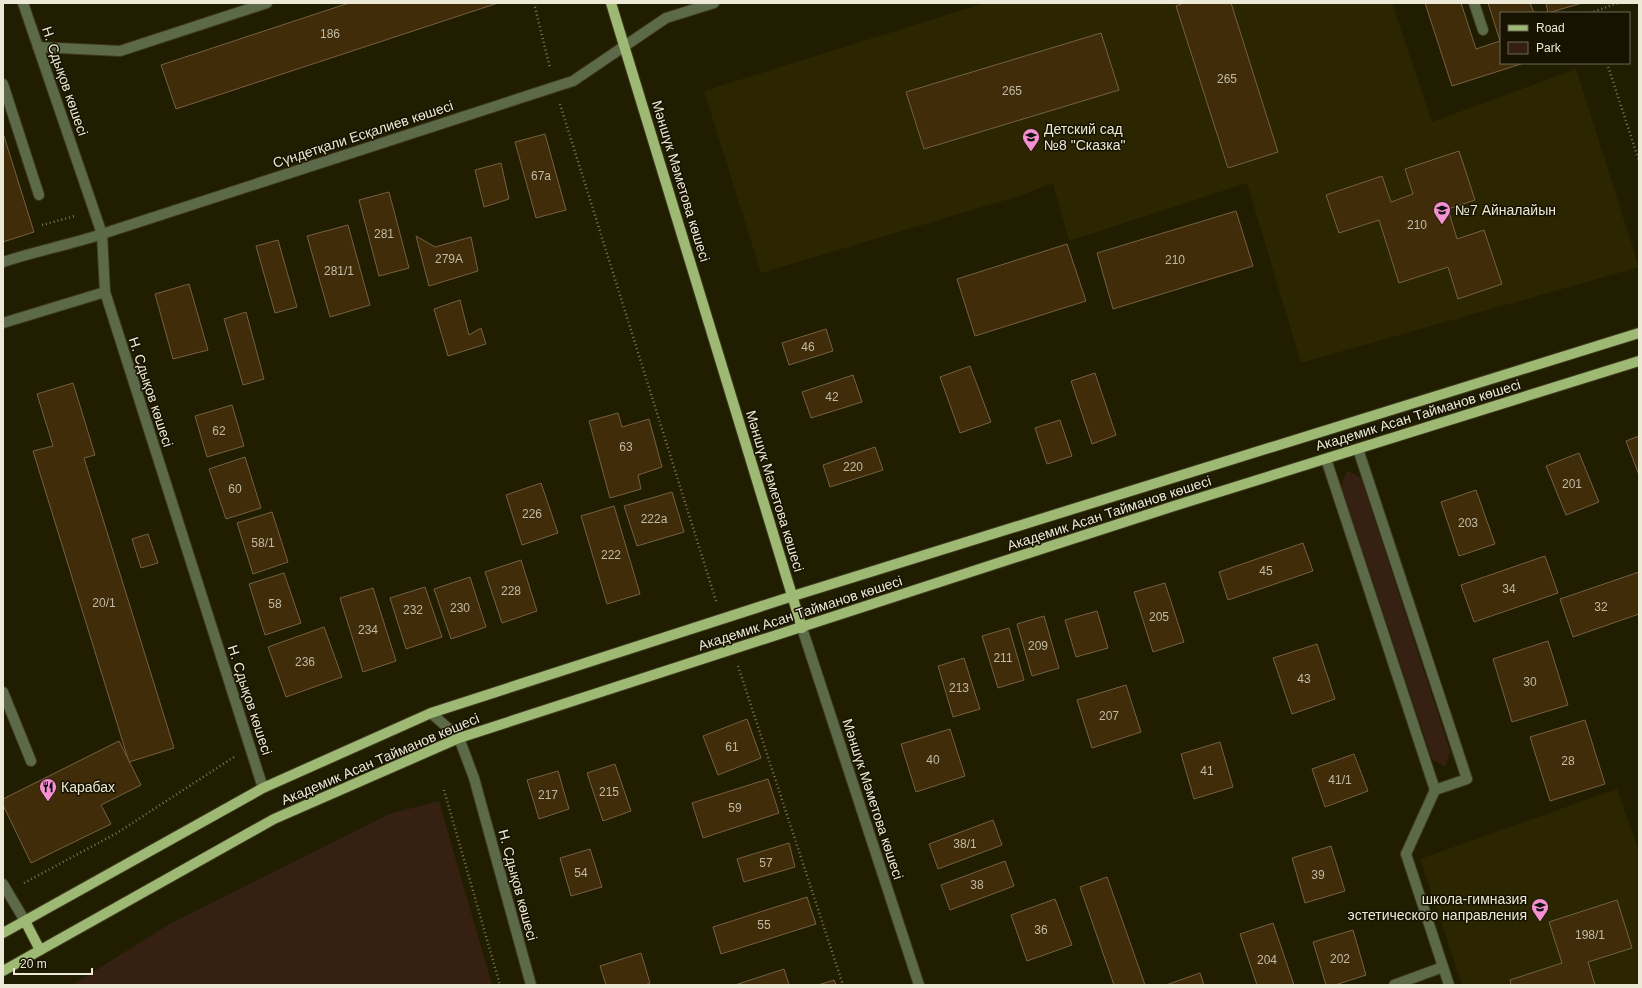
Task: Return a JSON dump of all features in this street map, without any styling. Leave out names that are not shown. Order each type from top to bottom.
[{"type":"main road","name":"Мәншүк Мәметова көшесі","points":[[611,3],[802,628]]},
{"type":"main road","name":"Академик Асан Тайманов көшесі","points":[[3,933],[263,788],[430,713],[792,596],[1639,333]]},
{"type":"main road","name":"Академик Асан Тайманов көшесі","points":[[3,971],[274,819],[459,738],[802,628],[1174,506],[1639,361]]},
{"type":"main road","points":[[25,921],[40,950]]},
{"type":"street","name":"Н. Сдықов көшесі","points":[[23,3],[102,234],[105,292],[263,788]]},
{"type":"street","points":[[38,47],[120,51],[267,3]]},
{"type":"street","name":"Сүндетқали Есқалиев көшесі","points":[[3,262],[39,251],[70,245],[573,81],[666,18],[714,3]]},
{"type":"street","points":[[1474,3],[1483,30]]},
{"type":"street","points":[[3,84],[39,195]]},
{"type":"street","points":[[3,323],[105,292]]},
{"type":"street","points":[[1358,449],[1467,779],[1435,790]]},
{"type":"street","points":[[1326,459],[1435,790],[1406,854],[1449,985]]},
{"type":"street","name":"Мәншүк Мәметова көшесі","points":[[802,628],[920,985]]},
{"type":"street","points":[[3,692],[31,761]]},
{"type":"street","name":"Н. Сдықов көшесі","points":[[430,713],[459,738],[474,778],[531,985]]},
{"type":"street","points":[[5,888],[25,921]]},
{"type":"street","points":[[1394,985],[1443,967]]},
{"type":"path","points":[[534,3],[555,87],[722,619]]},
{"type":"path","points":[[1593,12],[1618,3]]},
{"type":"path","points":[[1607,64],[1639,161]]},
{"type":"path","points":[[42,225],[75,216]]},
{"type":"path","points":[[733,650],[843,985]]},
{"type":"path","points":[[5,888],[117,833],[250,747]]},
{"type":"path","points":[[444,790],[500,985]]},
{"type":"shaded area","name":"Детский сад №8 \"Сказка\"","points":[[985,3],[1392,3],[1432,122],[1576,69],[1639,267],[1301,363],[1247,183],[1069,241],[1053,183],[1019,196],[761,273],[704,91]]},
{"type":"shaded area","name":"школа-гимназия эстетического направления","points":[[1617,789],[1639,852],[1639,985],[1462,985],[1420,859]]},
{"type":"green space","points":[[1347,471],[1361,478],[1450,751],[1445,767],[1432,759],[1341,485]]},
{"type":"green space","points":[[439,801],[492,985],[72,985],[168,925],[389,814]]},
{"type":"building","points":[[349,3],[498,3],[176,109],[161,65]]},
{"type":"building","points":[[1184,3],[1231,3],[1278,152],[1228,168],[1176,6]]},
{"type":"building","points":[[1425,3],[1461,3],[1476,49],[1500,41],[1500,64],[1521,64],[1452,86]]},
{"type":"building","points":[[1488,3],[1530,3],[1534,12],[1500,12],[1500,41]]},
{"type":"building","points":[[1546,3],[1582,3],[1551,12],[1548,12]]},
{"type":"building","points":[[1101,33],[1119,90],[924,149],[906,92]]},
{"type":"building","points":[[3,133],[34,232],[3,242]]},
{"type":"building","points":[[545,134],[566,210],[536,218],[515,142]]},
{"type":"building","points":[[1459,151],[1475,200],[1448,209],[1457,239],[1484,230],[1502,284],[1458,299],[1448,267],[1399,283],[1379,220],[1339,233],[1326,195],[1382,176],[1391,202],[1413,194],[1405,169]]},
{"type":"building","points":[[501,163],[509,199],[484,207],[475,170]]},
{"type":"building","points":[[389,192],[409,268],[379,276],[359,200]]},
{"type":"building","points":[[1236,211],[1253,266],[1113,309],[1097,253]]},
{"type":"building","points":[[348,225],[370,305],[330,317],[307,236]]},
{"type":"building","points":[[416,236],[435,247],[471,237],[478,271],[429,286]]},
{"type":"building","points":[[278,240],[297,307],[275,313],[256,246]]},
{"type":"building","points":[[1067,244],[1086,301],[975,336],[957,279]]},
{"type":"building","points":[[189,284],[208,350],[173,359],[155,294]]},
{"type":"building","points":[[460,300],[469,335],[481,328],[486,344],[448,356],[434,309]]},
{"type":"building","points":[[246,312],[264,379],[243,385],[224,319]]},
{"type":"building","points":[[826,329],[833,351],[789,365],[782,343]]},
{"type":"building","points":[[970,366],[991,422],[960,433],[940,377]]},
{"type":"building","points":[[1095,373],[1116,435],[1092,444],[1071,381]]},
{"type":"building","points":[[853,375],[862,402],[811,418],[802,392]]},
{"type":"building","points":[[73,383],[95,455],[84,458],[174,748],[129,762],[33,451],[53,446],[37,394]]},
{"type":"building","points":[[232,405],[244,446],[207,457],[195,416]]},
{"type":"building","points":[[618,413],[622,427],[649,419],[662,467],[638,475],[641,489],[610,498],[589,421]]},
{"type":"building","points":[[1060,420],[1072,456],[1047,464],[1035,428]]},
{"type":"building","points":[[1639,436],[1639,475],[1626,441]]},
{"type":"building","points":[[875,447],[883,470],[830,487],[823,465]]},
{"type":"building","points":[[1579,453],[1599,502],[1566,515],[1546,466]]},
{"type":"building","points":[[245,457],[261,508],[226,519],[209,469]]},
{"type":"building","points":[[541,483],[558,533],[522,545],[506,495]]},
{"type":"building","points":[[1476,490],[1495,544],[1459,556],[1441,502]]},
{"type":"building","points":[[672,492],[684,532],[637,546],[624,506]]},
{"type":"building","points":[[614,506],[640,594],[607,604],[581,516]]},
{"type":"building","points":[[272,512],[288,562],[253,574],[237,523]]},
{"type":"building","points":[[148,534],[158,563],[141,568],[132,539]]},
{"type":"building","points":[[1303,543],[1313,571],[1228,600],[1219,572]]},
{"type":"building","points":[[1545,556],[1558,593],[1474,622],[1461,585]]},
{"type":"building","points":[[521,560],[537,611],[502,623],[485,572]]},
{"type":"building","points":[[1639,572],[1639,614],[1573,637],[1560,599]]},
{"type":"building","points":[[284,573],[301,623],[265,635],[249,584]]},
{"type":"building","points":[[470,577],[486,627],[451,639],[434,589]]},
{"type":"building","points":[[1165,583],[1184,642],[1153,652],[1134,592]]},
{"type":"building","points":[[425,587],[442,637],[406,649],[390,598]]},
{"type":"building","points":[[373,588],[396,661],[363,672],[340,598]]},
{"type":"building","points":[[1097,611],[1108,648],[1076,657],[1065,620]]},
{"type":"building","points":[[1044,616],[1059,668],[1032,676],[1017,624]]},
{"type":"building","points":[[324,627],[342,677],[286,697],[268,647]]},
{"type":"building","points":[[1009,628],[1024,680],[998,688],[982,636]]},
{"type":"building","points":[[1548,641],[1568,705],[1512,722],[1493,659]]},
{"type":"building","points":[[1317,644],[1335,699],[1292,714],[1273,658]]},
{"type":"building","points":[[964,658],[980,709],[953,717],[938,666]]},
{"type":"building","points":[[1126,685],[1141,732],[1092,748],[1077,700]]},
{"type":"building","points":[[747,719],[761,758],[718,775],[703,736]]},
{"type":"building","points":[[1585,720],[1605,784],[1550,801],[1530,737]]},
{"type":"building","points":[[950,729],[965,776],[916,792],[901,744]]},
{"type":"building","points":[[119,741],[141,785],[101,805],[111,824],[31,863],[3,805],[3,799]]},
{"type":"building","points":[[1220,742],[1233,787],[1194,799],[1181,754]]},
{"type":"building","points":[[1354,754],[1368,791],[1325,807],[1312,769]]},
{"type":"building","points":[[615,764],[631,811],[603,821],[587,773]]},
{"type":"building","points":[[558,771],[569,809],[539,819],[527,780]]},
{"type":"building","points":[[768,779],[779,813],[703,838],[692,803]]},
{"type":"building","points":[[993,820],[1002,845],[938,869],[929,844]]},
{"type":"building","points":[[789,843],[795,867],[744,882],[737,859]]},
{"type":"building","points":[[1331,846],[1345,891],[1305,903],[1292,858]]},
{"type":"building","points":[[590,849],[602,887],[571,896],[560,858]]},
{"type":"building","points":[[1005,861],[1014,886],[950,910],[941,885]]},
{"type":"building","points":[[1107,877],[1145,985],[1114,985],[1080,887]]},
{"type":"building","points":[[807,897],[816,924],[721,954],[713,927]]},
{"type":"building","points":[[1055,899],[1072,945],[1027,961],[1011,915]]},
{"type":"building","points":[[1617,900],[1632,948],[1588,962],[1595,985],[1511,985],[1510,980],[1562,963],[1549,922]]},
{"type":"building","points":[[1273,923],[1294,985],[1257,985],[1240,934]]},
{"type":"building","points":[[1353,930],[1366,975],[1335,985],[1326,985],[1313,942]]},
{"type":"building","points":[[641,953],[650,983],[645,985],[606,985],[600,966]]},
{"type":"building","points":[[784,969],[789,985],[735,985]]},
{"type":"building","points":[[1200,973],[1204,985],[1166,985]]},
{"type":"building","points":[[834,980],[836,985],[818,985]]},
{"type":"place","name":"Детский сад №8 \"Сказка\"","points":[[1031,152]]},
{"type":"place","name":"№7 Айналайын","points":[[1442,225]]},
{"type":"place","name":"Карабах","points":[[48,802]]},
{"type":"place","name":"школа-гимназия эстетического направления","points":[[1540,922]]}]
